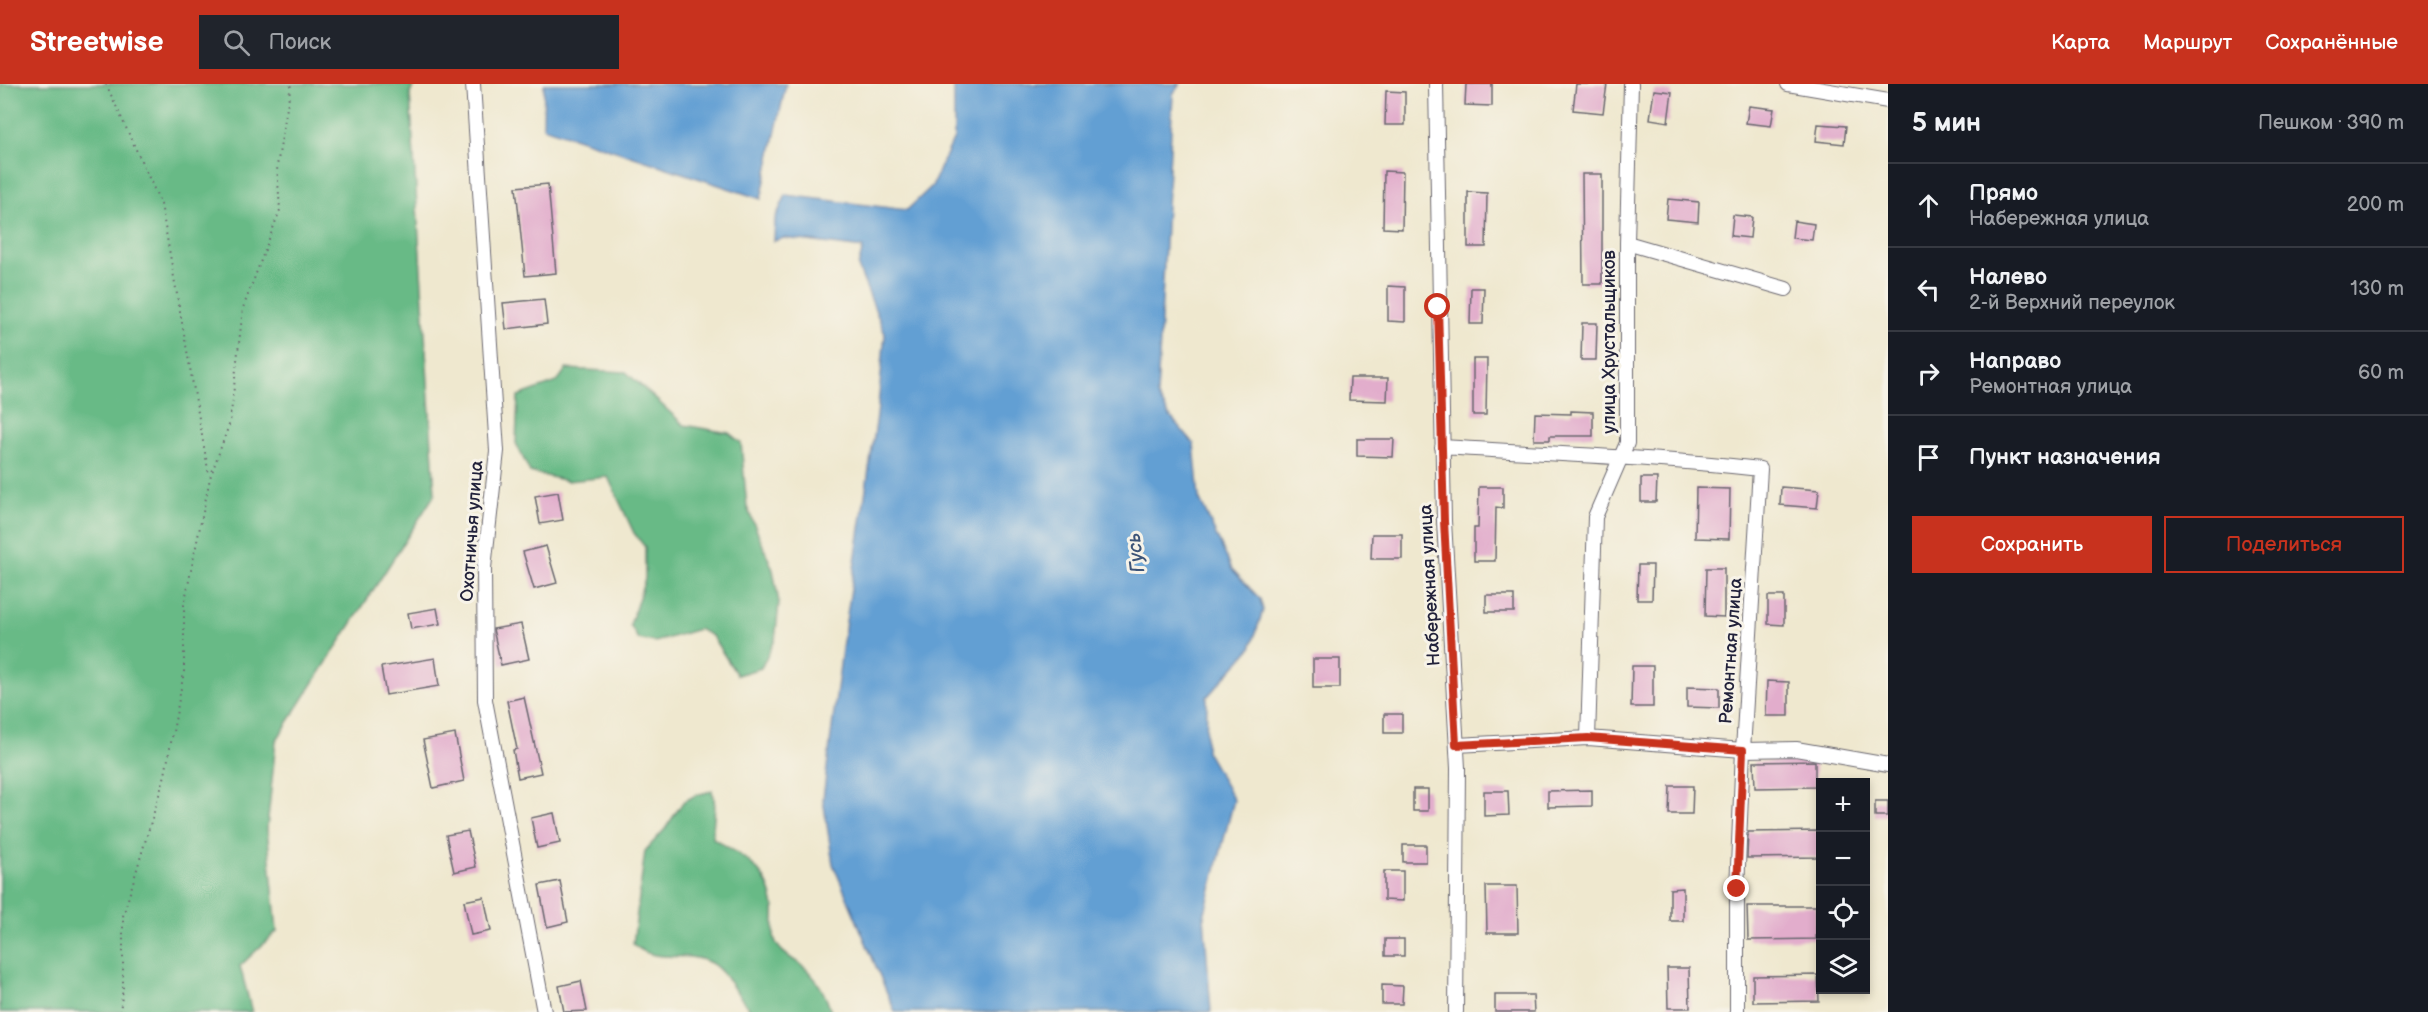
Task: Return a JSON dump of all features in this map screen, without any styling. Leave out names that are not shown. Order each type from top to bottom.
[{"type":"street","name":"Охотничья улица","points":[[473,84],[496,451],[484,568],[484,700],[544,1012]]},
{"type":"street","name":"Набережная улица","points":[[1436,84],[1442,447],[1456,745],[1456,1012]]},
{"type":"street","name":"улица Хрустальщиков","points":[[1588,738],[1595,517],[1628,443],[1627,243],[1631,84]]},
{"type":"street","points":[[1788,84],[1888,100]]},
{"type":"street","points":[[1627,243],[1786,289]]},
{"type":"street","points":[[1442,447],[1620,459]]},
{"type":"street","name":"Ремонтная улица","points":[[1620,459],[1687,461],[1760,469],[1737,889],[1737,1012]]},
{"type":"street","points":[[1456,745],[1588,738],[1743,750],[1796,749],[1888,765]]},
{"type":"path","points":[[106,84],[161,204],[210,478]]},
{"type":"path","points":[[120,1012],[123,988],[123,915],[165,775],[184,672],[184,605],[210,478],[230,422],[243,308],[280,210],[277,166],[291,84]]},
{"type":"green space","points":[[0,84],[414,84],[410,94],[435,494],[276,741],[267,828],[277,931],[240,966],[252,1012],[0,1012]]},
{"type":"green space","points":[[566,369],[626,372],[684,425],[729,433],[741,443],[747,507],[773,570],[779,603],[775,640],[761,668],[737,675],[712,636],[699,629],[655,642],[638,639],[630,625],[645,579],[645,547],[634,533],[608,477],[567,481],[530,472],[516,443],[518,396],[557,382]]},
{"type":"green space","points":[[712,791],[715,808],[713,838],[753,865],[767,883],[774,908],[774,936],[777,945],[813,976],[831,1012],[753,1012],[722,972],[711,963],[691,957],[652,954],[642,951],[633,944],[645,851],[665,829],[683,802],[696,795]]},
{"type":"water","points":[[544,84],[786,84],[761,199],[543,127]]},
{"type":"water","name":"Гусь","points":[[954,84],[1180,84],[1173,94],[1157,395],[1169,415],[1194,444],[1199,498],[1232,569],[1260,599],[1263,610],[1251,648],[1207,697],[1206,751],[1234,800],[1204,916],[1211,1012],[895,1012],[833,864],[823,799],[843,641],[877,416],[885,334],[858,267],[863,248],[784,238],[774,241],[775,219],[786,195],[907,210],[932,186],[954,138]]},
{"type":"building","points":[[1466,84],[1492,84],[1492,106],[1465,105]]},
{"type":"building","points":[[1576,84],[1607,84],[1603,113],[1573,110]]},
{"type":"building","points":[[1654,90],[1672,92],[1668,122],[1650,119]]},
{"type":"building","points":[[1386,91],[1405,92],[1405,125],[1385,125]]},
{"type":"building","points":[[1749,106],[1774,109],[1771,126],[1746,123]]},
{"type":"building","points":[[1818,124],[1846,126],[1844,144],[1816,141]]},
{"type":"building","points":[[1384,171],[1403,172],[1402,229],[1383,228]]},
{"type":"building","points":[[1582,174],[1602,174],[1602,284],[1583,284]]},
{"type":"building","points":[[548,184],[556,273],[525,276],[516,187]]},
{"type":"building","points":[[1468,192],[1487,193],[1486,247],[1468,247]]},
{"type":"building","points":[[1668,199],[1699,202],[1698,222],[1666,219]]},
{"type":"building","points":[[1733,215],[1752,217],[1750,238],[1731,236]]},
{"type":"building","points":[[1794,221],[1814,224],[1812,240],[1792,238]]},
{"type":"building","points":[[1388,286],[1405,287],[1405,322],[1388,321]]},
{"type":"building","points":[[1471,288],[1484,288],[1483,324],[1470,324]]},
{"type":"building","points":[[544,299],[547,324],[506,329],[503,303]]},
{"type":"building","points":[[1582,323],[1597,323],[1596,360],[1581,360]]},
{"type":"building","points":[[1473,359],[1487,359],[1486,415],[1473,415]]},
{"type":"building","points":[[1350,378],[1388,378],[1387,401],[1349,400]]},
{"type":"building","points":[[1571,411],[1593,412],[1593,436],[1550,436],[1550,440],[1534,440],[1535,413],[1571,414]]},
{"type":"building","points":[[1357,439],[1394,439],[1393,457],[1357,456]]},
{"type":"building","points":[[1641,478],[1657,478],[1656,502],[1641,502]]},
{"type":"building","points":[[1479,487],[1503,487],[1503,508],[1496,507],[1495,561],[1474,561],[1474,528],[1478,528]]},
{"type":"building","points":[[1781,487],[1819,490],[1817,508],[1780,505]]},
{"type":"building","points":[[1696,488],[1730,489],[1729,539],[1695,538]]},
{"type":"building","points":[[558,492],[563,520],[540,524],[535,496]]},
{"type":"building","points":[[1372,534],[1402,534],[1402,559],[1371,559]]},
{"type":"building","points":[[546,546],[557,583],[534,589],[523,552]]},
{"type":"building","points":[[1638,565],[1653,565],[1652,600],[1637,600]]},
{"type":"building","points":[[1706,568],[1724,568],[1724,617],[1705,616]]},
{"type":"building","points":[[1486,595],[1514,595],[1514,612],[1486,612]]},
{"type":"building","points":[[1768,596],[1784,596],[1784,625],[1768,624]]},
{"type":"building","points":[[437,608],[440,624],[411,629],[408,613]]},
{"type":"building","points":[[521,624],[529,659],[501,665],[493,629]]},
{"type":"building","points":[[435,658],[439,686],[386,695],[381,667]]},
{"type":"building","points":[[1313,659],[1340,659],[1340,688],[1313,688]]},
{"type":"building","points":[[1632,666],[1653,666],[1653,707],[1631,707]]},
{"type":"building","points":[[1767,681],[1789,682],[1789,716],[1766,716]]},
{"type":"building","points":[[1687,687],[1719,688],[1719,708],[1687,707]]},
{"type":"building","points":[[524,697],[541,773],[518,778],[513,750],[517,749],[507,701]]},
{"type":"building","points":[[1384,714],[1402,714],[1402,733],[1384,733]]},
{"type":"building","points":[[455,734],[464,781],[433,788],[423,740]]},
{"type":"building","points":[[1815,761],[1815,787],[1755,788],[1754,762]]},
{"type":"building","points":[[1670,786],[1693,786],[1692,814],[1669,814]]},
{"type":"building","points":[[1413,789],[1428,789],[1428,811],[1413,811]]},
{"type":"building","points":[[1592,790],[1592,806],[1548,807],[1548,791]]},
{"type":"building","points":[[1484,791],[1508,791],[1509,815],[1484,816]]},
{"type":"building","points":[[1875,801],[1888,801],[1888,816],[1875,816]]},
{"type":"building","points":[[554,813],[560,843],[537,848],[531,818]]},
{"type":"building","points":[[468,831],[476,867],[454,872],[446,835]]},
{"type":"building","points":[[1816,831],[1816,857],[1747,858],[1748,832]]},
{"type":"building","points":[[1403,845],[1426,845],[1426,862],[1403,862]]},
{"type":"building","points":[[1384,871],[1403,871],[1403,901],[1384,900]]},
{"type":"building","points":[[560,881],[568,922],[547,927],[539,885]]},
{"type":"building","points":[[1486,886],[1517,886],[1518,933],[1487,933]]},
{"type":"building","points":[[1683,888],[1683,921],[1670,921],[1670,889]]},
{"type":"building","points":[[484,897],[491,931],[471,935],[464,901]]},
{"type":"building","points":[[1747,906],[1816,906],[1816,939],[1748,940]]},
{"type":"building","points":[[1385,939],[1404,939],[1404,956],[1385,956]]},
{"type":"building","points":[[1667,968],[1689,968],[1690,1008],[1668,1008]]},
{"type":"building","points":[[1816,975],[1816,994],[1819,994],[1819,1001],[1753,1002],[1753,976]]},
{"type":"building","points":[[581,981],[587,1011],[564,1012],[559,986]]},
{"type":"building","points":[[1382,985],[1403,986],[1402,1004],[1382,1004]]},
{"type":"building","points":[[1495,995],[1533,995],[1534,1012],[1495,1012]]},
{"type":"route","points":[[1438,307],[1444,521],[1456,745],[1588,738],[1743,750],[1737,889]]}]
